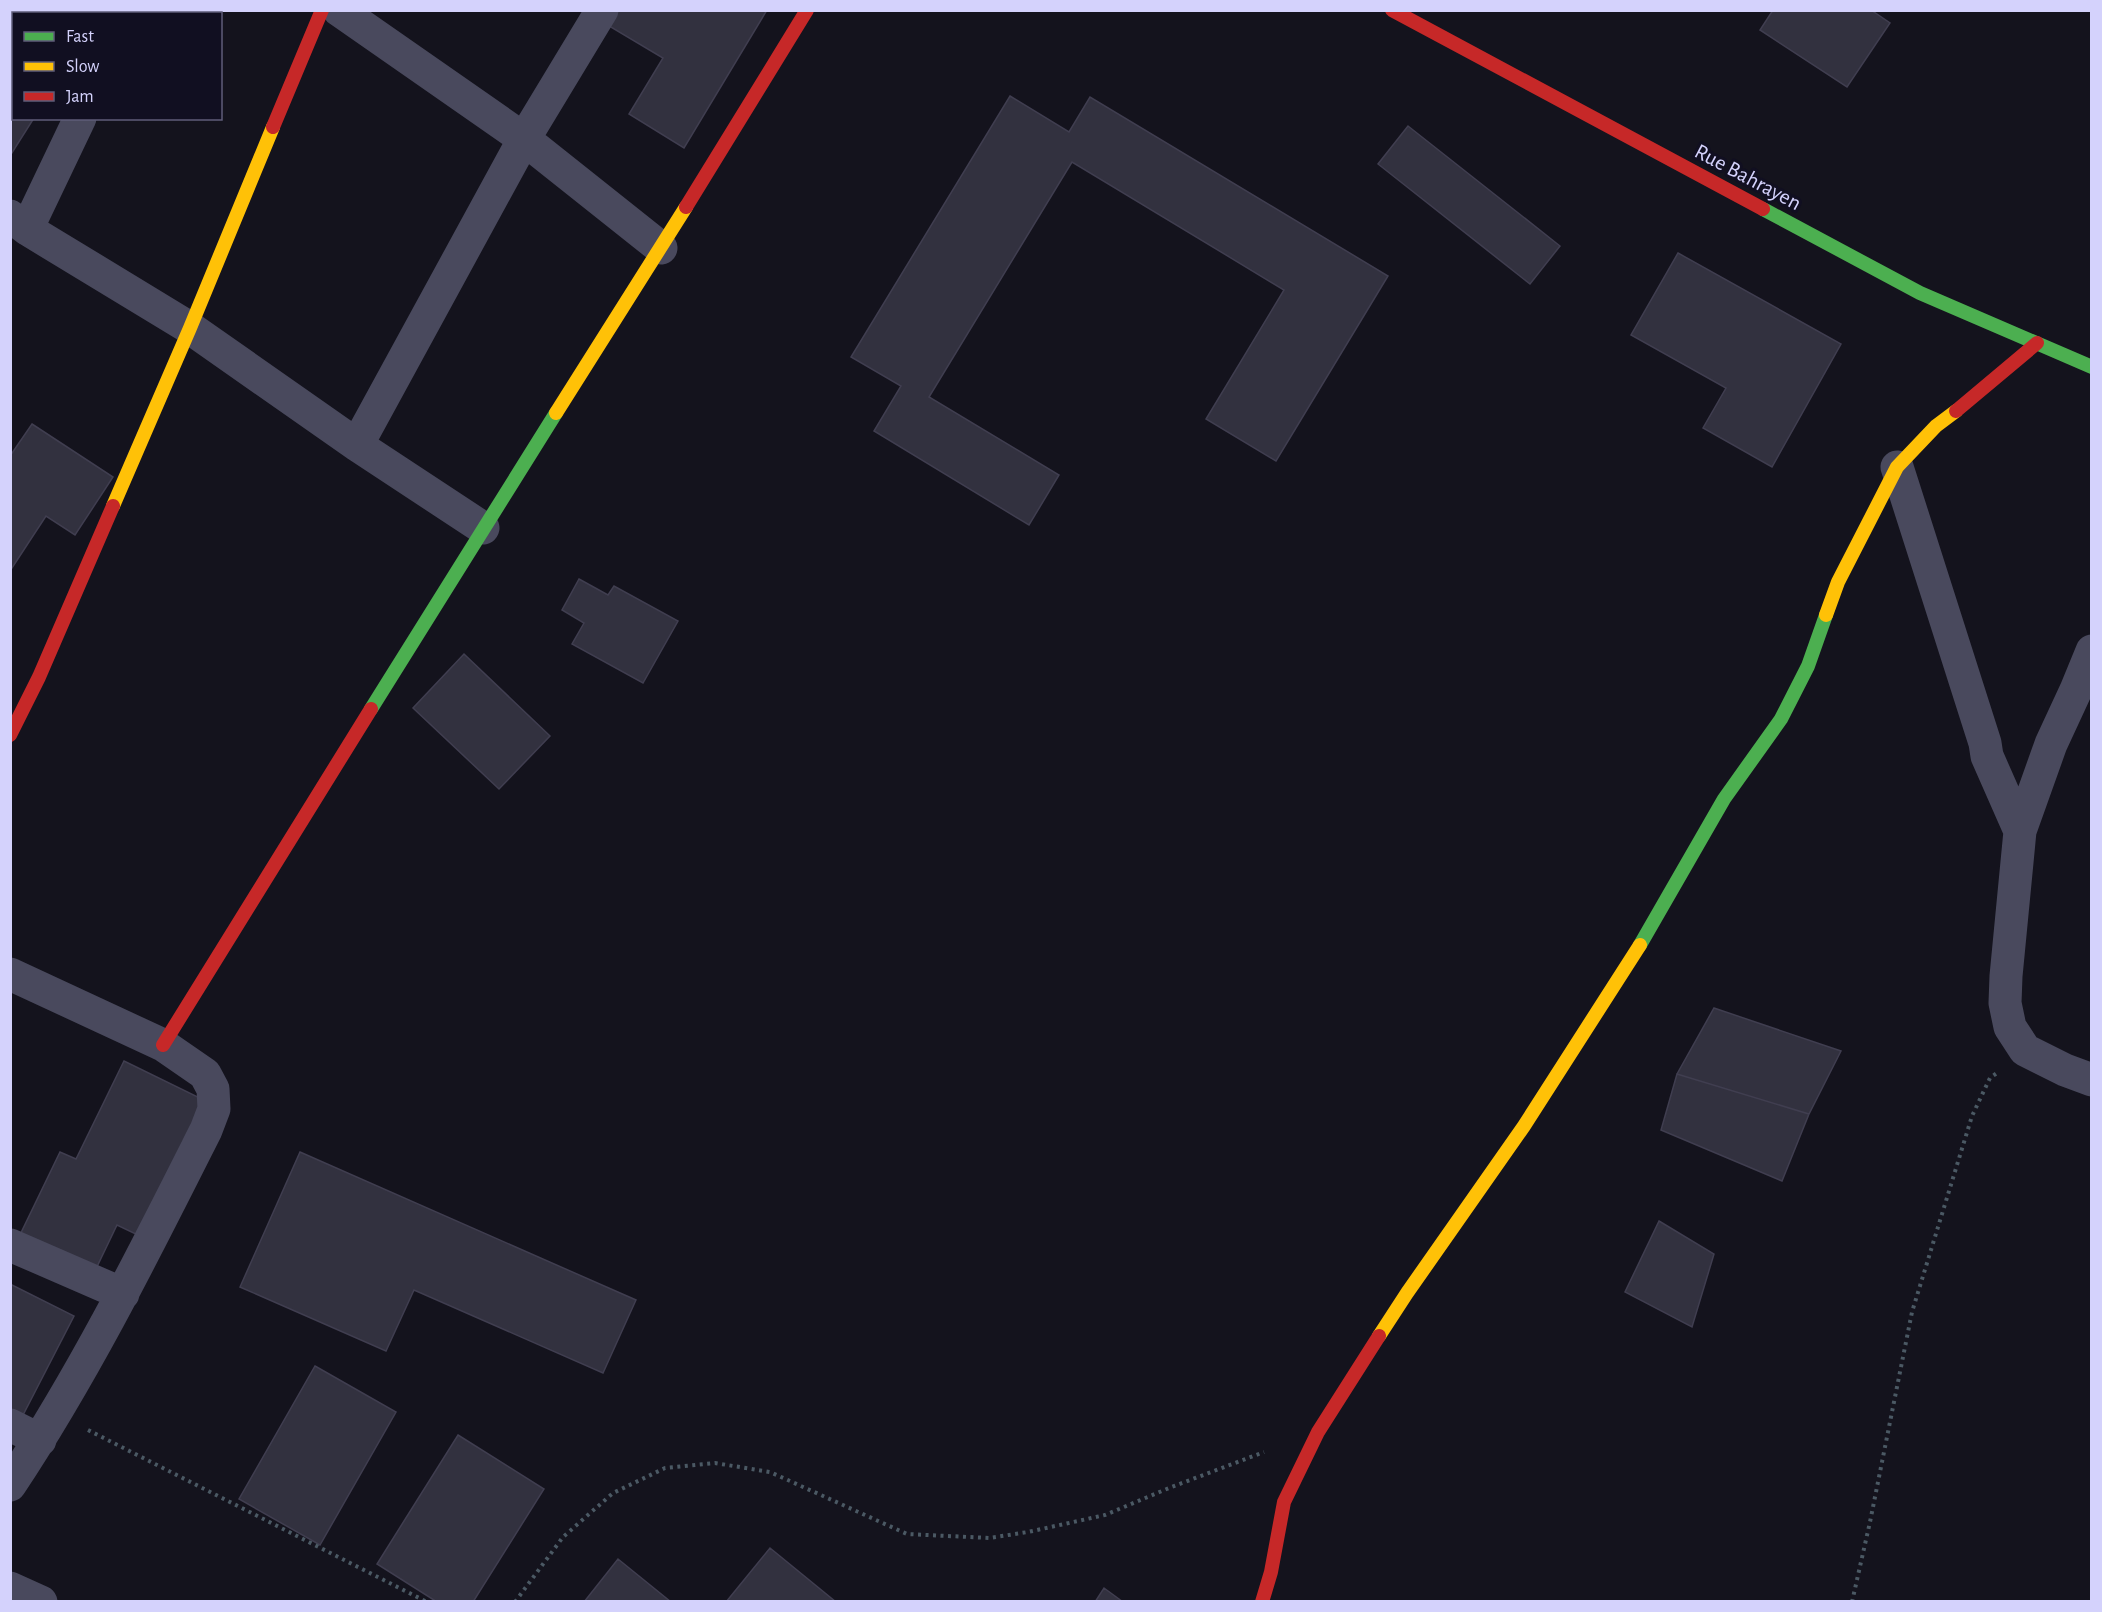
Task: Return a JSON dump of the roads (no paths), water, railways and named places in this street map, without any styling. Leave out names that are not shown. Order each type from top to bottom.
[{"type":"street","points":[[10,735],[39,677],[190,328],[322,10]]},
{"type":"street","points":[[339,10],[524,139],[661,248]]},
{"type":"street","points":[[357,445],[524,139],[602,10]]},
{"type":"street","points":[[163,1045],[807,10]]},
{"type":"street","name":"Rue Bahrayen","points":[[1392,10],[1920,293],[2091,367]]},
{"type":"street","points":[[79,120],[19,222],[190,328],[357,445],[483,528]]},
{"type":"street","points":[[1262,1602],[1271,1572],[1284,1502],[1318,1432],[1407,1293],[1524,1126],[1638,949],[1724,799],[1781,719],[1808,666],[1838,582],[1897,467],[1936,426],[2037,343]]},
{"type":"street","points":[[1897,467],[1985,743],[1987,756],[2020,831]]},
{"type":"street","points":[[2091,651],[2051,744],[2020,831],[2005,1003],[2010,1027],[2025,1050],[2091,1080]]},
{"type":"street","points":[[10,974],[163,1045],[205,1074],[213,1089],[214,1109],[206,1130],[123,1294],[48,1427],[10,1485]]},
{"type":"street","points":[[10,1245],[123,1294]]},
{"type":"street","points":[[10,1425],[48,1427]]},
{"type":"street","points":[[10,1588],[41,1602]]}]
